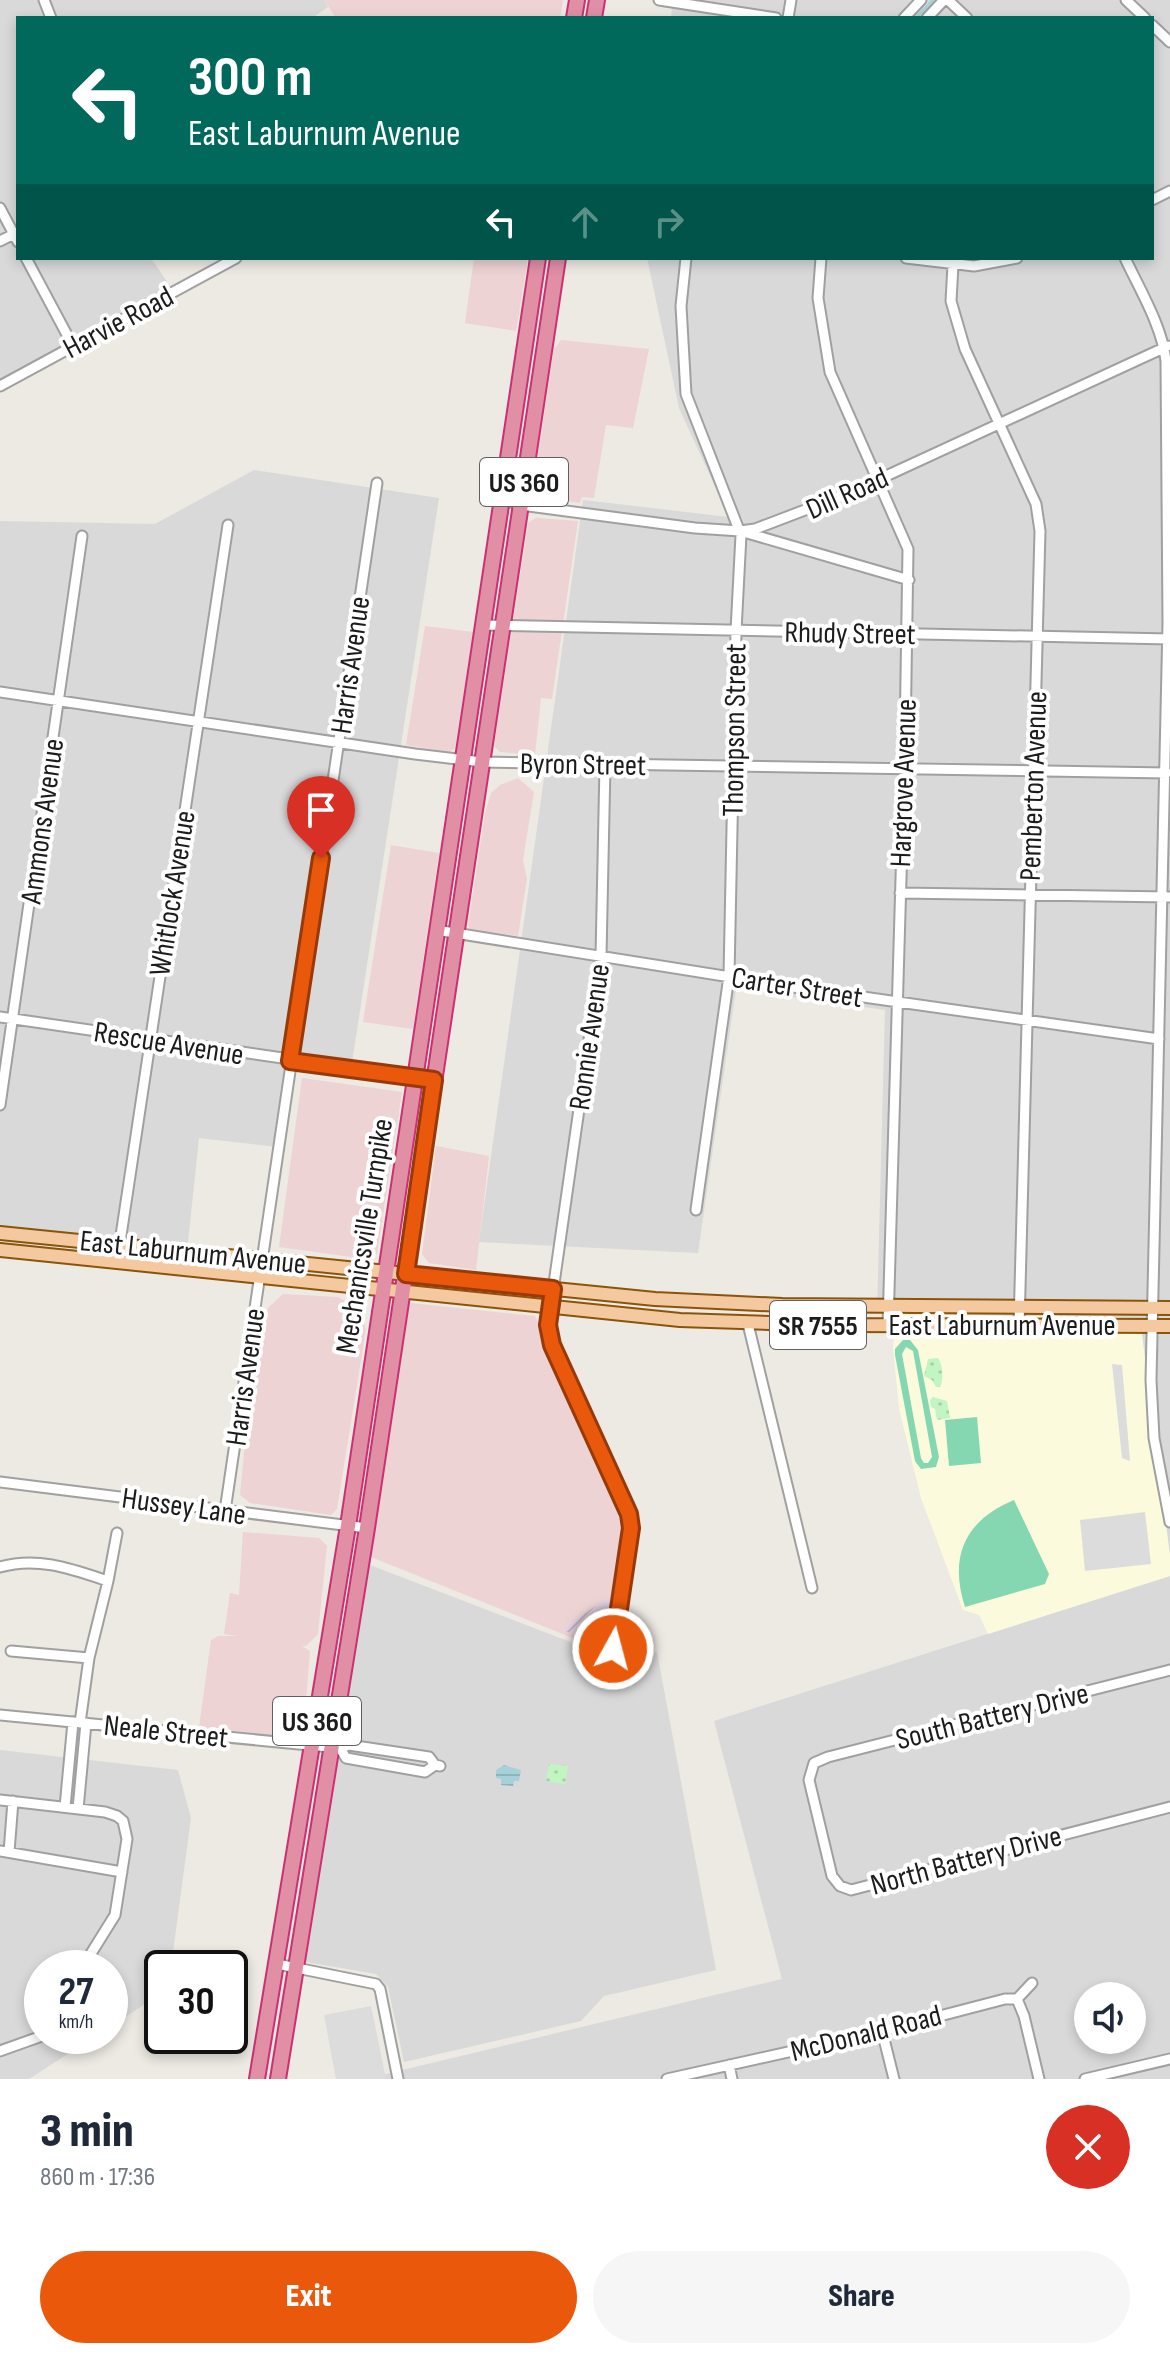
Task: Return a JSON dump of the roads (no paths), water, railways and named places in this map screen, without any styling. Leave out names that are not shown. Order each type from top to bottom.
[{"type":"highway","name":"Mechanicsville Turnpike","points":[[257,2079],[348,1526],[538,260]]},
{"type":"highway","name":"Mechanicsville Turnpike","points":[[278,2079],[336,1748],[558,260]]},
{"type":"main road","name":"East Laburnum Avenue","points":[[0,1233],[682,1300],[888,1307],[1170,1308]]},
{"type":"main road","name":"East Laburnum Avenue","points":[[0,1250],[550,1307],[748,1324],[1170,1326]]},
{"type":"street","points":[[659,0],[763,16]]},
{"type":"street","points":[[906,16],[921,0]]},
{"type":"street","points":[[929,16],[946,0],[965,16]]},
{"type":"street","points":[[1126,0],[1143,16]]},
{"type":"street","points":[[1154,28],[1170,42]]},
{"type":"street","points":[[0,208],[16,234]]},
{"type":"street","points":[[27,260],[73,346]]},
{"type":"street","name":"Harvie Road","points":[[0,386],[232,260]]},
{"type":"street","name":"Thompson Street","points":[[686,260],[681,306],[686,394],[740,531],[729,976],[696,1210]]},
{"type":"street","name":"Hargrove Avenue","points":[[821,260],[818,298],[830,372],[908,549],[888,1325]]},
{"type":"street","points":[[919,260],[974,266],[1006,260]]},
{"type":"street","points":[[1126,260],[1167,346],[1167,773],[1151,1413],[1170,1522]]},
{"type":"street","name":"Pemberton Avenue","points":[[953,265],[951,301],[965,349],[1036,504],[1040,531],[1019,1326]]},
{"type":"street","name":"Dill Road","points":[[501,499],[521,505],[695,528],[740,531],[780,522],[1167,346]]},
{"type":"street","name":"Harris Avenue","points":[[225,1511],[377,483]]},
{"type":"street","name":"Whitlock Avenue","points":[[117,1262],[228,525]]},
{"type":"street","points":[[740,531],[909,580]]},
{"type":"street","name":"Ammons Avenue","points":[[0,1105],[82,536]]},
{"type":"street","name":"Rhudy Street","points":[[482,625],[1169,639]]},
{"type":"street","name":"Byron Street","points":[[0,692],[482,762],[1167,773]]},
{"type":"street","name":"Ronnie Avenue","points":[[605,765],[601,956],[548,1325],[552,1345],[629,1514],[631,1528],[613,1649]]},
{"type":"street","points":[[900,893],[1165,897]]},
{"type":"street","name":"Carter Street","points":[[436,930],[1159,1039]]},
{"type":"street","name":"Rescue Avenue","points":[[0,1017],[434,1080]]},
{"type":"street","points":[[748,1324],[812,1588]]},
{"type":"street","name":"Hussey Lane","points":[[0,1482],[367,1528]]},
{"type":"street","points":[[65,1807],[89,1658],[117,1533]]},
{"type":"street","points":[[0,1567],[48,1563],[108,1581]]},
{"type":"street","points":[[11,1651],[89,1658]]},
{"type":"street","name":"South Battery Drive","points":[[814,1763],[1170,1670]]},
{"type":"street","name":"Neale Street","points":[[0,1715],[336,1748],[346,1758],[425,1772],[437,1766]]},
{"type":"street","points":[[78,1809],[80,1723]]},
{"type":"street","name":"North Battery Drive","points":[[814,1763],[809,1780],[832,1876],[840,1886],[851,1890],[1170,1807]]},
{"type":"street","points":[[0,1800],[105,1812],[123,1821],[127,1839],[115,1915],[93,1950]]},
{"type":"street","points":[[13,1801],[4,1851],[122,1872]]},
{"type":"street","points":[[277,1964],[370,1982],[378,1987],[398,2079]]},
{"type":"street","points":[[1032,1983],[1017,1999],[1039,2079]]},
{"type":"street","name":"McDonald Road","points":[[667,2079],[882,2031],[1005,1999],[1017,1999]]},
{"type":"street","points":[[882,2031],[894,2079]]},
{"type":"street","points":[[0,2051],[24,2042]]},
{"type":"street","points":[[1085,2079],[1170,2059]]},
{"type":"street","points":[[729,2065],[732,2079]]},
{"type":"water","points":[[504,1765],[521,1770],[519,1781],[514,1781],[513,1786],[501,1785],[501,1779],[496,1778],[496,1770]]},
{"type":"waterway","points":[[918,16],[933,0]]}]
